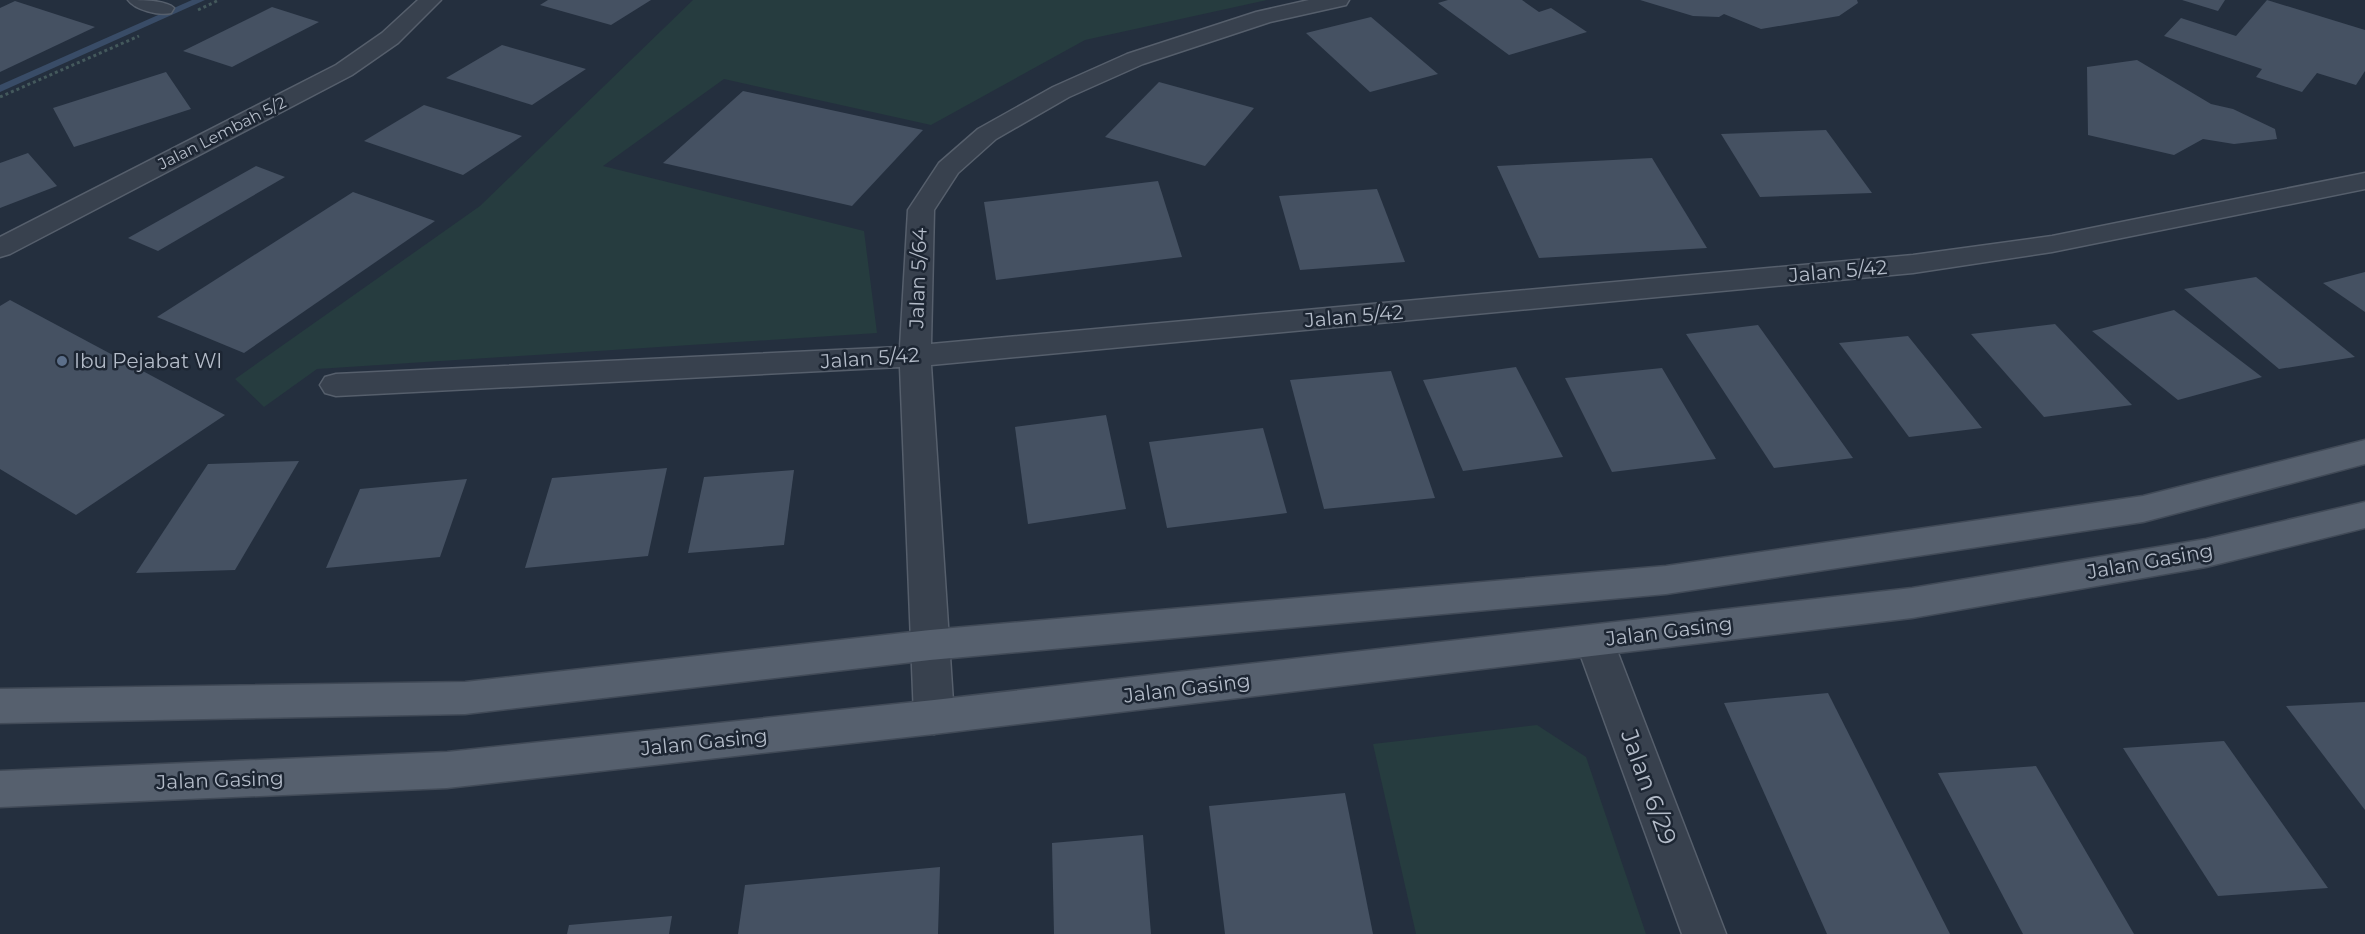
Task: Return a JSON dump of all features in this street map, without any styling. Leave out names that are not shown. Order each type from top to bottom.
[{"type":"main road","points":[[0,706],[465,698],[930,645],[1666,580],[2143,509],[2365,452]]},
{"type":"main road","name":"Jalan Gasing","points":[[0,789],[447,770],[934,717],[1912,603],[2206,553],[2365,515]]},
{"type":"street","points":[[139,0],[163,8]]},
{"type":"street","name":"Jalan Lembah 5/2","points":[[0,248],[345,70],[378,49],[403,29],[430,0]]},
{"type":"street","name":"Jalan 5/64","points":[[934,717],[915,356],[921,210],[948,168],[987,134],[1061,92],[1135,59],[1264,17],[1338,0]]},
{"type":"street","name":"Jalan 5/42","points":[[336,385],[915,356],[1913,264],[2052,244],[2365,181]]},
{"type":"street","name":"Jalan 6/29","points":[[1594,640],[1704,934]]},
{"type":"path","points":[[188,14],[219,0]]},
{"type":"path","points":[[0,97],[146,33]]},
{"type":"green space","points":[[693,0],[1267,0],[1085,40],[931,125],[724,79],[603,166],[864,231],[877,333],[317,369],[264,407],[235,379],[480,206]]},
{"type":"green space","points":[[1537,725],[1586,757],[1646,934],[1416,934],[1373,744]]},
{"type":"building","points":[[548,0],[651,0],[611,25],[540,5]]},
{"type":"building","points":[[1448,0],[1522,0],[1539,12],[1551,8],[1587,32],[1509,55],[1438,3]]},
{"type":"building","points":[[1640,0],[1857,0],[1858,3],[1839,16],[1761,29],[1724,14],[1719,17],[1693,16]]},
{"type":"building","points":[[2182,0],[2225,0],[2218,11]]},
{"type":"building","points":[[2267,0],[2365,30],[2365,71],[2356,85],[2317,73],[2302,92],[2256,77],[2262,69],[2164,36],[2181,18],[2236,36]]},
{"type":"building","points":[[15,1],[95,27],[0,72],[0,8]]},
{"type":"building","points":[[272,7],[319,22],[232,67],[183,51]]},
{"type":"building","points":[[1371,17],[1438,74],[1370,92],[1306,33]]},
{"type":"building","points":[[502,45],[586,69],[532,105],[446,78]]},
{"type":"building","points":[[2137,60],[2211,104],[2233,109],[2275,129],[2277,139],[2234,144],[2203,139],[2174,155],[2088,135],[2087,67]]},
{"type":"building","points":[[166,72],[191,109],[74,147],[53,108]]},
{"type":"building","points":[[1159,82],[1254,108],[1205,166],[1105,137]]},
{"type":"building","points":[[743,91],[923,130],[852,206],[663,163]]},
{"type":"building","points":[[424,105],[522,136],[463,175],[364,141]]},
{"type":"building","points":[[1826,130],[1872,193],[1760,197],[1721,134]]},
{"type":"building","points":[[28,153],[57,186],[0,208],[0,163]]},
{"type":"building","points":[[1652,158],[1707,248],[1539,258],[1497,166]]},
{"type":"building","points":[[256,166],[285,177],[158,251],[128,238]]},
{"type":"building","points":[[1158,181],[1182,257],[996,280],[984,202]]},
{"type":"building","points":[[1377,189],[1405,262],[1300,270],[1279,196]]},
{"type":"building","points":[[353,192],[435,221],[244,353],[157,317]]},
{"type":"building","points":[[2365,272],[2365,312],[2323,283]]},
{"type":"building","points":[[2256,277],[2355,357],[2279,369],[2184,289]]},
{"type":"building","name":"Ibu Pejabat WI","points":[[10,300],[225,415],[76,515],[0,469],[0,306]]},
{"type":"building","points":[[2174,310],[2262,377],[2178,400],[2092,331]]},
{"type":"building","points":[[2055,324],[2132,405],[2044,417],[1971,334]]},
{"type":"building","points":[[1758,325],[1853,458],[1774,468],[1686,334]]},
{"type":"building","points":[[1908,336],[1982,428],[1909,437],[1839,343]]},
{"type":"building","points":[[1516,367],[1563,457],[1463,471],[1423,380]]},
{"type":"building","points":[[1662,368],[1716,459],[1612,472],[1565,378]]},
{"type":"building","points":[[1391,371],[1435,498],[1324,509],[1290,380]]},
{"type":"building","points":[[1106,415],[1126,509],[1028,524],[1015,427]]},
{"type":"building","points":[[1263,428],[1287,513],[1167,528],[1149,442]]},
{"type":"building","points":[[299,461],[235,570],[136,573],[208,464]]},
{"type":"building","points":[[667,468],[648,556],[525,568],[552,478]]},
{"type":"building","points":[[794,470],[784,545],[688,553],[704,477]]},
{"type":"building","points":[[467,479],[440,557],[326,568],[360,489]]},
{"type":"building","points":[[1828,693],[1950,934],[1827,934],[1724,703]]},
{"type":"building","points":[[2365,702],[2365,810],[2286,706]]},
{"type":"building","points":[[2224,741],[2328,888],[2218,896],[2123,748]]},
{"type":"building","points":[[2036,766],[2134,934],[2023,934],[1938,773]]},
{"type":"building","points":[[1345,793],[1373,934],[1225,934],[1209,806]]},
{"type":"building","points":[[1143,835],[1151,934],[1054,934],[1052,843]]},
{"type":"building","points":[[940,867],[938,934],[738,934],[745,885]]},
{"type":"building","points":[[672,916],[669,934],[567,934],[569,925]]},
{"type":"waterway","points":[[0,89],[200,0]]},
{"type":"place","name":"Ibu Pejabat WI","points":[[62,361]]}]
